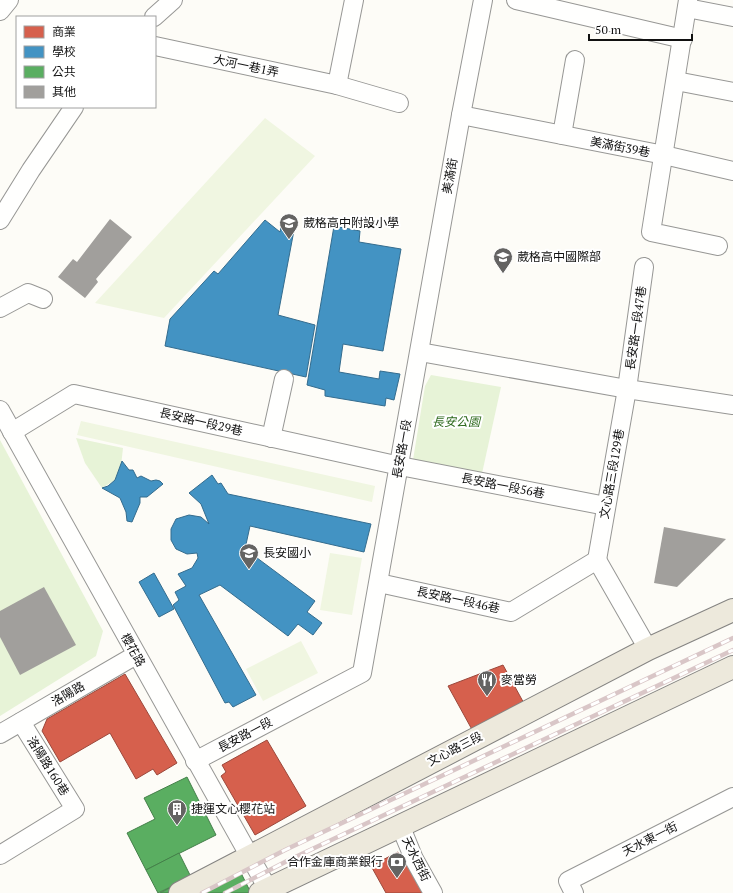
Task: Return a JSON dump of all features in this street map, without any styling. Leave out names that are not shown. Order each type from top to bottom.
[{"type":"main road","name":"文心路三段","points":[[180,893],[248,856],[648,649],[733,610]]},
{"type":"main road","points":[[264,891],[733,666]]},
{"type":"street","points":[[0,11],[9,0]]},
{"type":"street","points":[[155,16],[173,0]]},
{"type":"street","points":[[337,85],[354,0]]},
{"type":"street","name":"美滿街","points":[[420,352],[461,115],[483,0]]},
{"type":"street","points":[[516,0],[683,39]]},
{"type":"street","points":[[687,4],[733,17]]},
{"type":"street","name":"美滿街39巷","points":[[461,115],[664,156],[683,39],[687,4]]},
{"type":"street","name":"大河一巷1弄","points":[[156,46],[337,85],[399,103]]},
{"type":"street","points":[[562,135],[575,60]]},
{"type":"street","points":[[676,81],[733,92]]},
{"type":"street","points":[[0,220],[31,170],[73,108]]},
{"type":"street","points":[[718,246],[651,232],[664,156],[733,171]]},
{"type":"street","name":"長安路一段47巷","points":[[627,389],[644,267]]},
{"type":"street","points":[[0,308],[28,293],[43,299]]},
{"type":"street","points":[[420,352],[627,389],[733,405]]},
{"type":"street","name":"長安路一段","points":[[195,761],[362,674],[420,352]]},
{"type":"street","points":[[271,438],[284,379]]},
{"type":"street","name":"文心路三段129巷","points":[[596,560],[627,389]]},
{"type":"street","name":"長安路一段29巷","points":[[12,432],[74,394],[400,466]]},
{"type":"street","name":"櫻花路","points":[[0,410],[248,856],[264,891]]},
{"type":"street","name":"長安路一段56巷","points":[[400,466],[606,506]]},
{"type":"street","points":[[596,560],[648,649]]},
{"type":"street","name":"長安路一段46巷","points":[[379,582],[511,612],[596,560]]},
{"type":"street","name":"洛陽路","points":[[0,734],[136,655]]},
{"type":"street","name":"洛陽路160巷","points":[[0,855],[75,809],[21,722]]},
{"type":"street","name":"天水東一街","points":[[571,887],[733,797]]},
{"type":"street","name":"天水西街","points":[[400,825],[414,859],[433,893]]},
{"type":"green space","points":[[265,118],[315,156],[164,318],[95,303]]},
{"type":"green space","name":"長安公園","points":[[431,375],[501,387],[481,478],[413,460],[425,386]]},
{"type":"green space","points":[[81,421],[375,486],[372,502],[77,435]]},
{"type":"green space","points":[[76,438],[123,448],[121,466],[115,480],[102,488],[85,463]]},
{"type":"green space","points":[[0,440],[103,631],[96,656],[0,716]]},
{"type":"green space","points":[[330,553],[362,558],[352,615],[320,610]]},
{"type":"green space","points":[[301,641],[318,673],[263,701],[246,669]]},
{"type":"building: 商業","name":"麥當勞","points":[[503,665],[526,707],[475,735],[448,686]]},
{"type":"building: 商業","points":[[125,674],[177,763],[157,775],[153,769],[136,779],[110,733],[60,762],[42,731],[47,719]]},
{"type":"building: 商業","points":[[267,740],[306,806],[255,835],[221,776],[226,772],[222,765]]},
{"type":"building: 商業","name":"合作金庫商業銀行","points":[[398,852],[400,857],[403,855],[423,893],[386,893],[371,866]]},
{"type":"building: 學校","points":[[265,220],[280,232],[282,222],[295,225],[278,315],[315,325],[306,377],[165,346],[170,319],[214,271],[218,274]]},
{"type":"building: 學校","points":[[334,226],[360,231],[359,242],[401,249],[383,351],[343,344],[339,372],[379,379],[380,371],[400,374],[394,400],[386,398],[385,406],[325,396],[325,390],[307,385]]},
{"type":"building: 學校","points":[[122,461],[129,470],[133,470],[137,478],[141,476],[151,481],[160,481],[163,484],[147,497],[140,497],[140,503],[132,522],[127,521],[126,512],[120,498],[102,488],[108,486],[115,480]]},
{"type":"building: 學校","points":[[212,475],[218,484],[221,483],[228,494],[371,524],[364,552],[250,526],[245,549],[315,601],[307,612],[322,623],[313,635],[298,624],[288,636],[220,585],[199,595],[256,695],[233,707],[229,702],[225,703],[173,605],[179,600],[175,592],[186,586],[178,574],[192,568],[198,558],[197,553],[187,554],[176,549],[171,540],[171,529],[176,519],[189,515],[201,517],[209,524],[201,504],[189,493]]},
{"type":"building: 學校","points":[[154,573],[174,609],[159,617],[139,582]]},
{"type":"building: 公共","name":"捷運文心櫻花站","points":[[187,777],[216,835],[146,870],[127,833],[155,819],[144,798]]},
{"type":"building: 公共","points":[[179,853],[191,877],[158,893],[146,870]]},
{"type":"building: 公共","points":[[233,857],[251,893],[160,893],[191,877]]},
{"type":"building: 其他","points":[[110,219],[132,237],[96,279],[98,282],[85,298],[58,277],[73,259],[77,262]]},
{"type":"building: 其他","points":[[664,527],[726,539],[677,587],[654,583]]},
{"type":"building: 其他","points":[[44,587],[76,645],[20,675],[0,637],[0,611]]},
{"type":"railway","points":[[202,893],[285,850],[733,638]]},
{"type":"railway","points":[[225,893],[289,860],[733,650]]},
{"type":"place","name":"葳格高中附設小學","points":[[289,240]]},
{"type":"place","name":"葳格高中國際部","points":[[503,274]]},
{"type":"place","name":"長安國小","points":[[249,570]]},
{"type":"place","name":"麥當勞","points":[[487,697]]},
{"type":"place","name":"捷運文心櫻花站","points":[[177,826]]},
{"type":"place","name":"合作金庫商業銀行","points":[[397,879]]}]
